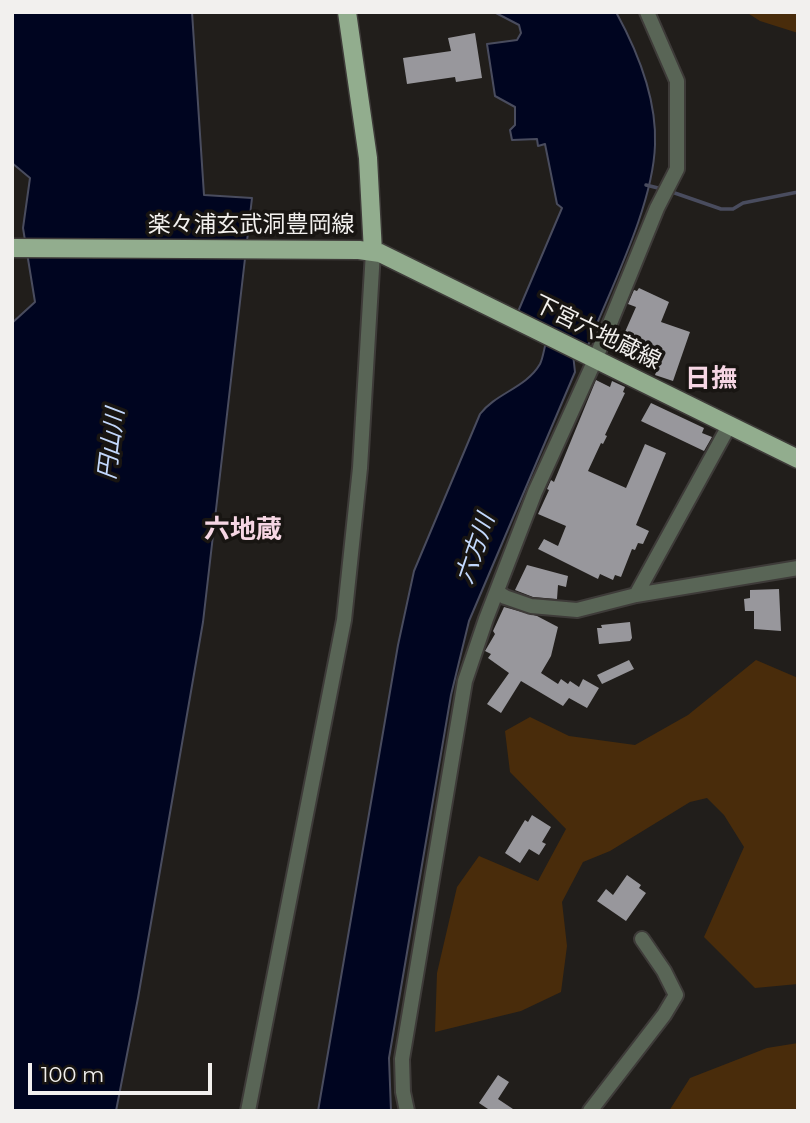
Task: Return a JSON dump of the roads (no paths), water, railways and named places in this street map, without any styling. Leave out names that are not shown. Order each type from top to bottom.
[{"type":"main road","name":"楽々浦玄武洞豊岡線","points":[[12,248],[366,251],[368,158],[346,12]]},
{"type":"main road","name":"下宮六地蔵線","points":[[366,251],[390,257],[798,459]]},
{"type":"street","points":[[407,1111],[403,1092],[402,1059],[465,681],[486,619],[591,358],[677,169],[677,81],[647,12]]},
{"type":"street","points":[[248,1111],[344,620],[360,468],[366,251]]},
{"type":"street","points":[[636,595],[730,425]]},
{"type":"street","points":[[498,592],[531,606],[577,610],[636,595],[798,568]]},
{"type":"street","points":[[590,1111],[664,1015],[676,995],[664,971],[642,939]]},
{"type":"water","name":"円山川","points":[[12,12],[192,12],[204,195],[252,198],[203,622],[116,1111],[12,1111],[12,323],[35,302],[23,228],[30,178],[12,163]]},
{"type":"water","name":"六方川","points":[[494,12],[616,12],[639,59],[653,110],[655,145],[652,169],[639,221],[618,274],[587,348],[573,354],[575,372],[469,621],[451,695],[389,1058],[391,1111],[318,1111],[398,645],[414,571],[480,414],[534,372],[541,362],[546,342],[517,314],[562,208],[557,204],[545,144],[538,146],[537,139],[512,140],[510,130],[515,125],[515,107],[495,96],[487,44],[517,40],[521,33],[519,25]]},
{"type":"waterway","points":[[646,185],[662,189]]},
{"type":"waterway","points":[[669,191],[721,209],[733,209],[743,203],[798,192]]},
{"type":"district","name":"日撫","points":[[711,379]]},
{"type":"district","name":"六地蔵","points":[[243,530]]}]
